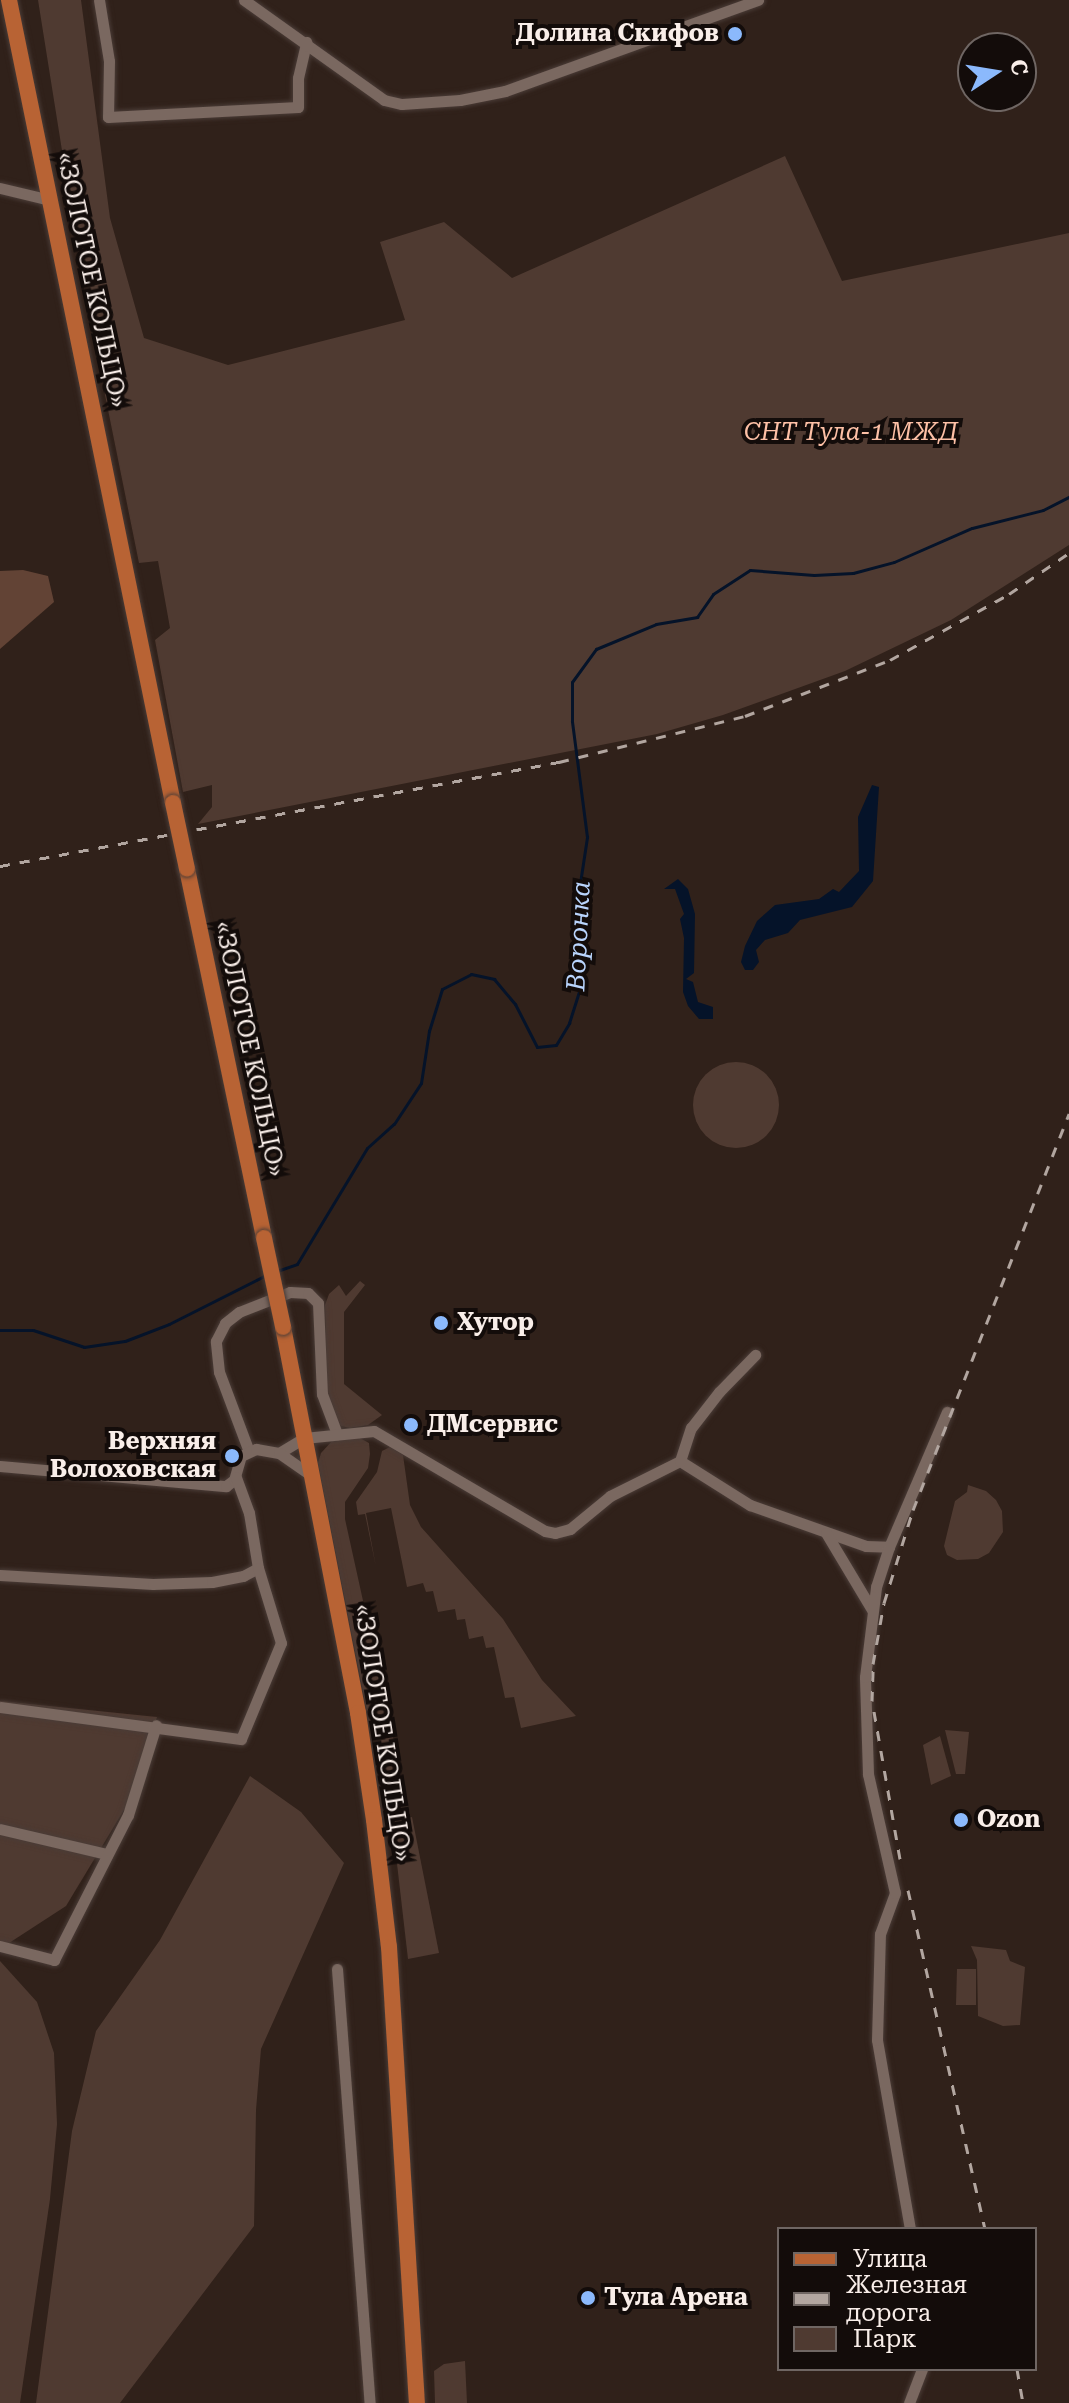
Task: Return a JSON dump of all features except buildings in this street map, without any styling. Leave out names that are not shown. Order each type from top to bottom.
[{"type":"main road","name":"«ЗОЛОТОЕ КОЛЬЦО»","points":[[9,0],[283,1327],[358,1713],[389,1947],[404,2151],[417,2403]]},
{"type":"street","points":[[99,0],[109,61],[108,117],[298,107],[298,78],[306,42]]},
{"type":"street","points":[[244,0],[389,102],[460,100],[505,91],[758,0]]},
{"type":"street","points":[[0,188],[50,200]]},
{"type":"street","points":[[248,1449],[219,1372],[216,1341],[225,1323],[239,1312],[290,1292],[308,1293],[318,1303],[322,1394],[337,1434]]},
{"type":"street","points":[[279,1453],[304,1438],[367,1430],[377,1432],[552,1532],[570,1529],[610,1496],[680,1461],[691,1428],[719,1392],[755,1355]]},
{"type":"street","points":[[910,2227],[877,2032],[880,1934],[895,1893],[867,1764],[865,1677],[872,1610],[889,1547],[947,1412]]},
{"type":"street","points":[[248,1449],[279,1453],[311,1475]]},
{"type":"street","points":[[0,1707],[156,1725],[241,1739],[281,1643],[258,1568],[256,1542],[236,1477],[239,1459],[248,1449]]},
{"type":"street","points":[[680,1461],[750,1505],[866,1546],[889,1547]]},
{"type":"street","points":[[0,1466],[215,1485],[228,1485],[236,1477]]},
{"type":"street","points":[[825,1533],[872,1610]]},
{"type":"street","points":[[0,1575],[153,1584],[212,1582],[243,1576],[258,1568]]},
{"type":"street","points":[[0,1946],[54,1960],[107,1854],[116,1843],[140,1785],[156,1725]]},
{"type":"street","points":[[0,1829],[107,1854]]},
{"type":"street","points":[[337,1969],[370,2403]]},
{"type":"street","points":[[909,2403],[921,2371]]},
{"type":"green space","name":"СНТ Тула-1 МЖД","points":[[38,0],[81,0],[110,218],[144,338],[228,365],[405,320],[380,242],[444,222],[512,278],[785,156],[842,281],[1069,233],[1069,545],[951,620],[845,671],[723,715],[657,734],[198,824],[212,807],[212,785],[183,792],[155,640],[170,628],[158,561],[139,563],[86,301]]},
{"type":"green space","points":[[736,1062],[752,1066],[766,1075],[775,1089],[779,1105],[775,1121],[766,1135],[752,1144],[736,1148],[720,1144],[706,1135],[697,1121],[693,1105],[697,1089],[706,1075],[720,1066]]},
{"type":"green space","points":[[360,1281],[365,1285],[344,1312],[344,1384],[382,1415],[368,1425],[350,1428],[341,1426],[332,1415],[327,1391],[325,1305],[329,1294],[339,1285],[346,1296]]},
{"type":"green space","points":[[356,1436],[369,1443],[370,1454],[368,1468],[345,1502],[345,1519],[410,1814],[388,1818],[318,1463],[321,1453],[332,1441]]},
{"type":"green space","points":[[390,1447],[403,1455],[410,1505],[421,1527],[503,1619],[542,1680],[576,1716],[521,1728],[514,1697],[505,1698],[494,1647],[486,1648],[483,1636],[469,1639],[465,1619],[457,1620],[455,1609],[438,1612],[433,1591],[426,1592],[423,1583],[407,1587],[391,1508],[366,1513],[376,1567],[365,1514],[358,1515],[356,1502],[377,1472],[382,1451]]},
{"type":"green space","points":[[968,1485],[986,1491],[996,1500],[1002,1511],[1003,1532],[989,1553],[978,1559],[957,1560],[947,1555],[944,1546],[955,1501],[967,1492]]},
{"type":"green space","points":[[0,1701],[157,1717],[133,1795],[66,1906],[6,1945],[0,1943]]},
{"type":"green space","points":[[945,1730],[969,1732],[965,1774],[956,1774]]},
{"type":"green space","points":[[940,1736],[951,1776],[931,1785],[923,1745]]},
{"type":"green space","points":[[250,1776],[301,1812],[344,1863],[261,2049],[256,2110],[254,2226],[120,2403],[36,2403],[72,2131],[96,2031],[160,1940]]},
{"type":"green space","points":[[412,1817],[439,1953],[408,1959],[393,1829],[395,1821]]},
{"type":"green space","points":[[971,1946],[1006,1950],[1010,1961],[1025,1967],[1020,2025],[1003,2026],[978,2016],[977,1960]]},
{"type":"green space","points":[[0,1961],[37,2002],[54,2053],[57,2124],[50,2199],[20,2403],[0,2403]]},
{"type":"green space","points":[[957,1969],[976,1969],[976,2005],[956,2005]]},
{"type":"green space","points":[[465,2361],[467,2403],[435,2403],[434,2371],[444,2364]]},
{"type":"shaded area","points":[[23,570],[48,576],[54,602],[0,649],[0,571]]},
{"type":"water","points":[[872,785],[879,787],[873,881],[852,907],[800,920],[788,933],[765,940],[756,950],[759,962],[753,970],[745,970],[741,962],[745,946],[757,921],[775,905],[819,899],[833,889],[839,892],[859,871],[858,817]]},
{"type":"water","points":[[678,879],[688,889],[695,914],[694,973],[686,979],[693,982],[698,1002],[713,1007],[713,1019],[699,1019],[688,1006],[683,992],[684,938],[680,919],[684,914],[675,889],[664,889]]},
{"type":"waterway","name":"Воронка","points":[[277,1271],[297,1264],[367,1148],[394,1124],[421,1083],[429,1031],[442,989],[471,974],[494,979],[515,1004],[537,1047],[556,1045],[569,1023],[582,982],[584,931],[580,883],[587,837],[572,721],[572,682],[596,649],[656,624],[697,617],[713,594],[750,570],[814,575],[853,573],[894,562],[972,528],[1043,510],[1069,497]]},
{"type":"waterway","name":"Воронка","points":[[0,1330],[33,1330],[84,1347],[125,1341],[169,1324],[266,1275]]},
{"type":"railway","points":[[0,866],[559,762],[745,716],[890,660],[1009,594],[1069,553]]},
{"type":"railway","points":[[900,1859],[872,1701],[873,1664],[884,1603],[913,1510],[1069,1114]]},
{"type":"railway","points":[[908,1890],[985,2227]]},
{"type":"railway","points":[[1017,2371],[1023,2403]]},
{"type":"place","name":"Долина Скифов","points":[[735,34]]},
{"type":"place","name":"Хутор","points":[[441,1323]]},
{"type":"place","name":"ДМсервис","points":[[411,1425]]},
{"type":"place","name":"Верхняя Волоховская","points":[[232,1456]]},
{"type":"place","name":"Ozon","points":[[961,1820]]},
{"type":"place","name":"Тула Арена","points":[[588,2298]]}]
